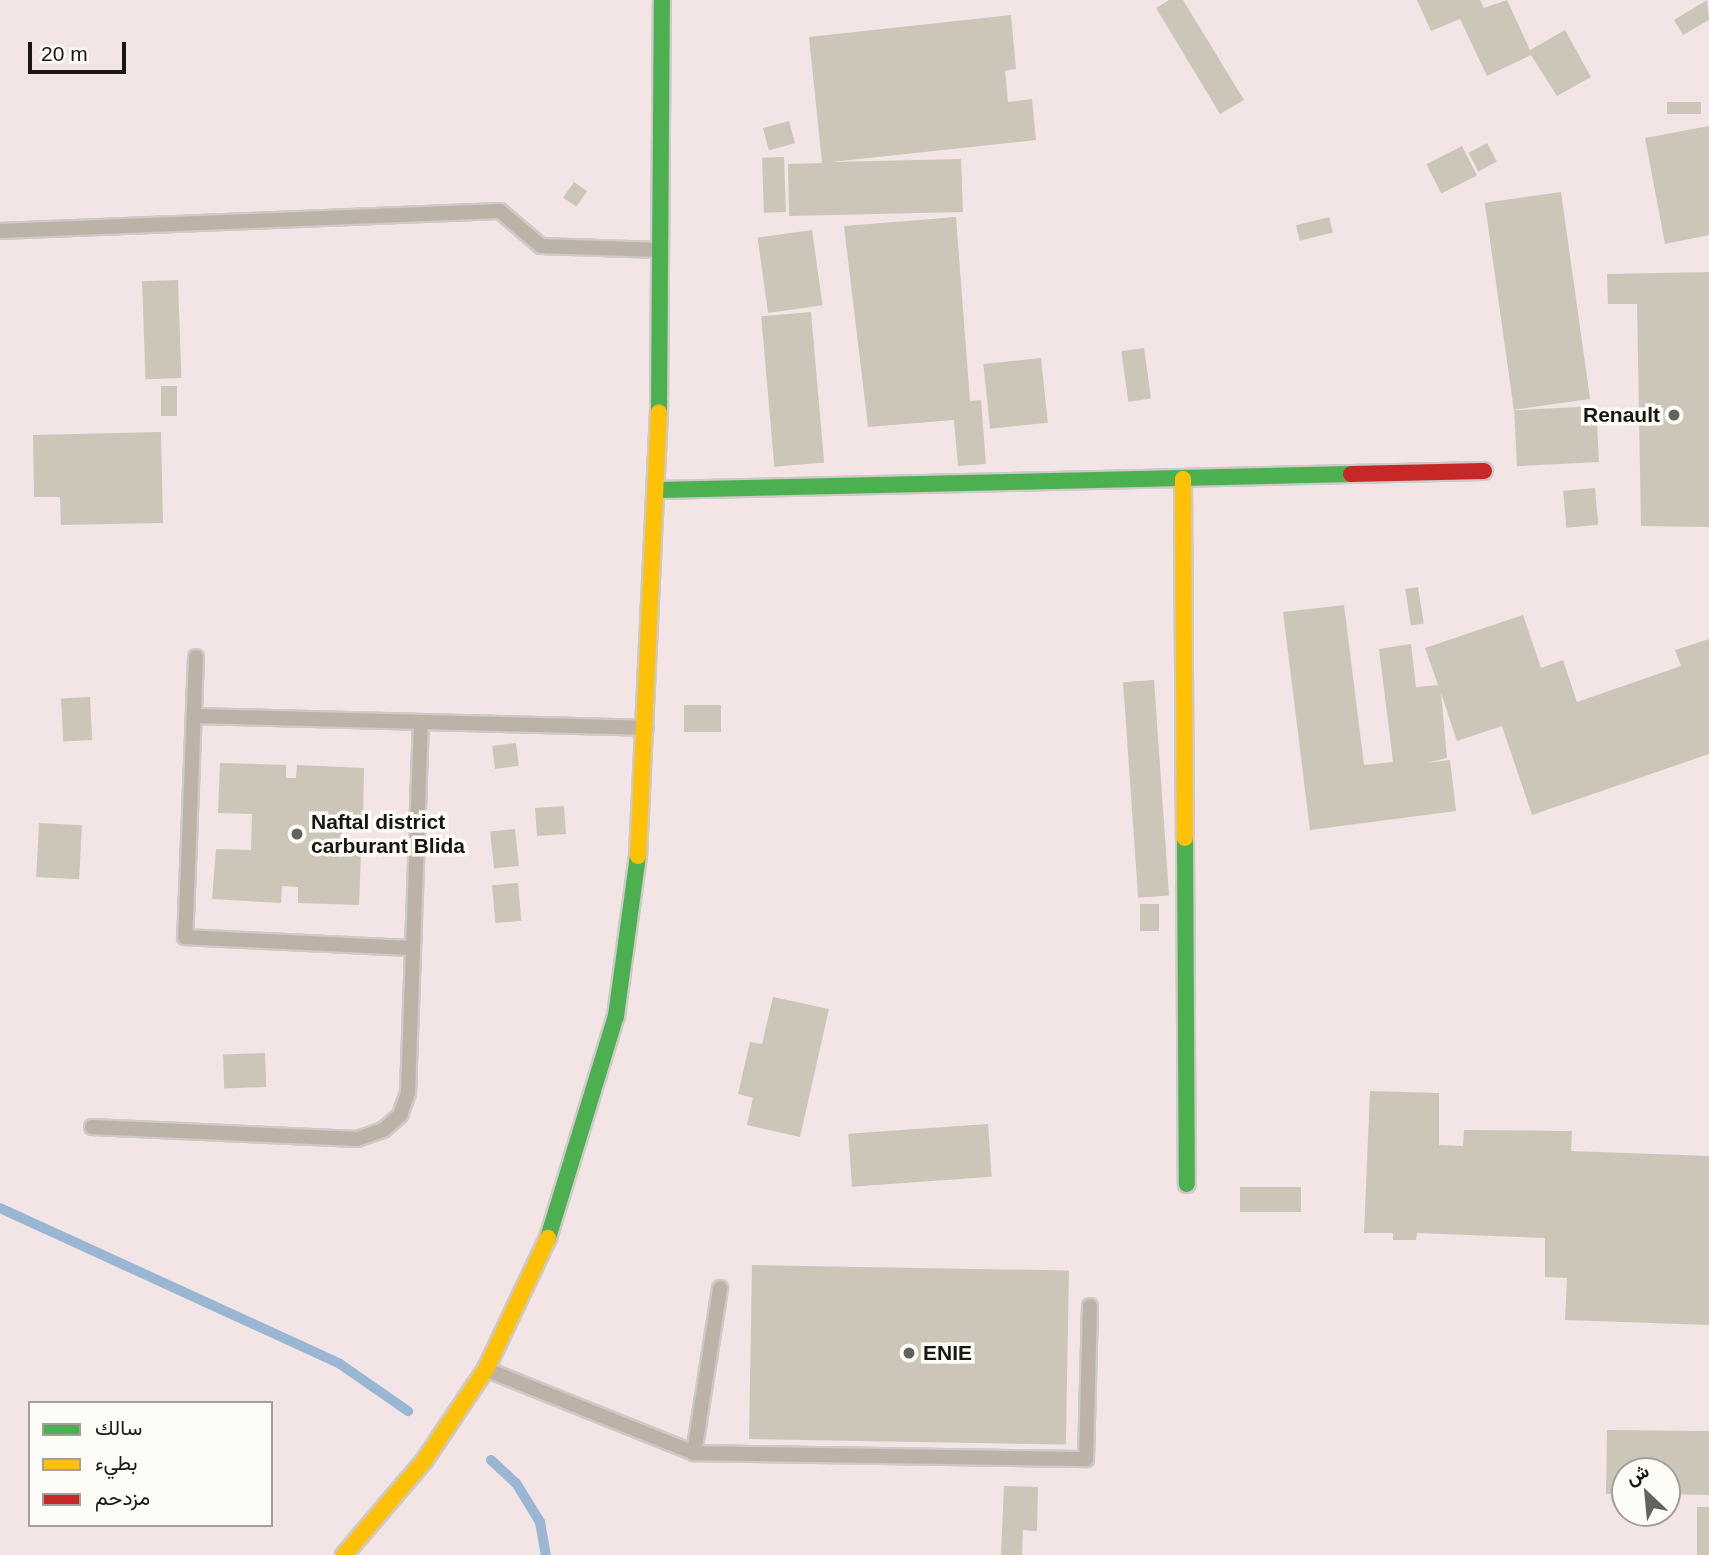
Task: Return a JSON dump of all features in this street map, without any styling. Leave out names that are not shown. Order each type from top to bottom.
[{"type":"street","points":[[344,1555],[424,1461],[486,1369],[559,1216],[616,1017],[629,949],[647,728],[659,490],[662,0]]},
{"type":"street","points":[[659,490],[1483,471]]},
{"type":"street","points":[[1183,479],[1186,1184]]},
{"type":"lane","points":[[0,231],[500,211],[541,246],[660,250]]},
{"type":"lane","points":[[197,657],[185,937],[413,948]]},
{"type":"lane","points":[[194,716],[647,728]]},
{"type":"lane","points":[[92,1127],[333,1139],[383,1130],[400,1115],[408,1093],[421,722]]},
{"type":"lane","points":[[694,1453],[720,1288]]},
{"type":"lane","points":[[486,1369],[694,1453],[1086,1460],[1090,1306]]},
{"type":"shaded area","points":[[0,0],[1709,0],[1709,1555],[0,1555]]},
{"type":"building","points":[[1169,0],[1183,0],[1244,100],[1220,114],[1156,8]]},
{"type":"building","points":[[1417,0],[1480,0],[1484,8],[1507,0],[1530,50],[1565,30],[1591,77],[1557,96],[1531,55],[1487,76],[1460,19],[1431,31]]},
{"type":"building","points":[[1707,0],[1709,20],[1683,35],[1674,20]]},
{"type":"building","points":[[1011,15],[1016,69],[1005,71],[1008,102],[1032,99],[1036,140],[831,162],[961,159],[963,212],[789,216],[788,164],[822,163],[809,37]]},
{"type":"building","points":[[1667,102],[1701,102],[1701,114],[1667,114]]},
{"type":"building","points":[[789,121],[795,143],[769,150],[763,128]]},
{"type":"building","points":[[1709,126],[1709,235],[1665,244],[1645,138]]},
{"type":"building","points":[[1487,143],[1497,162],[1478,171],[1468,153]]},
{"type":"building","points":[[1462,146],[1477,175],[1441,194],[1426,164]]},
{"type":"building","points":[[784,157],[786,212],[764,213],[762,158]]},
{"type":"building","points":[[574,182],[587,191],[576,207],[563,198]]},
{"type":"building","points":[[1561,192],[1590,399],[1514,410],[1485,203]]},
{"type":"building","points":[[956,217],[970,401],[981,400],[986,464],[958,466],[954,420],[868,427],[844,226]]},
{"type":"building","points":[[1329,217],[1333,233],[1300,241],[1296,225]]},
{"type":"building","points":[[812,230],[823,305],[768,313],[758,238]]},
{"type":"building","name":"Renault","points":[[1709,272],[1709,527],[1641,526],[1637,304],[1608,304],[1607,274]]},
{"type":"building","points":[[178,280],[181,378],[145,379],[142,281]]},
{"type":"building","points":[[811,312],[824,462],[774,467],[761,316]]},
{"type":"building","points":[[1144,348],[1151,399],[1128,402],[1121,351]]},
{"type":"building","points":[[1041,358],[1048,423],[990,429],[983,364]]},
{"type":"building","points":[[161,386],[177,386],[177,416],[161,416]]},
{"type":"building","points":[[1596,406],[1599,462],[1517,466],[1514,410]]},
{"type":"building","points":[[161,432],[163,523],[61,525],[60,497],[34,497],[33,435]]},
{"type":"building","points":[[1595,488],[1598,525],[1566,528],[1563,491]]},
{"type":"building","points":[[1418,587],[1424,624],[1411,626],[1405,589]]},
{"type":"building","points":[[1344,605],[1364,765],[1393,762],[1379,649],[1411,644],[1416,687],[1438,685],[1425,648],[1523,615],[1541,668],[1563,660],[1577,702],[1681,666],[1675,650],[1709,639],[1709,754],[1532,815],[1502,726],[1457,741],[1441,693],[1447,758],[1426,763],[1450,760],[1456,811],[1310,830],[1283,612]]},
{"type":"building","points":[[1154,680],[1169,895],[1138,898],[1123,682]]},
{"type":"building","points":[[90,697],[92,740],[63,741],[61,699]]},
{"type":"building","points":[[684,705],[721,705],[721,732],[684,732]]},
{"type":"building","points":[[516,743],[519,766],[495,769],[492,746]]},
{"type":"building","name":"Naftal district carburant Blida","points":[[220,763],[286,765],[286,778],[296,778],[297,765],[364,768],[363,819],[342,818],[342,853],[361,853],[359,905],[298,903],[298,887],[282,886],[281,903],[212,899],[216,849],[251,850],[252,814],[218,813]]},
{"type":"building","points":[[564,806],[566,834],[537,836],[535,808]]},
{"type":"building","points":[[39,823],[82,825],[79,879],[36,877]]},
{"type":"building","points":[[515,829],[519,866],[494,868],[490,832]]},
{"type":"building","points":[[518,883],[521,921],[495,923],[492,885]]},
{"type":"building","points":[[1140,904],[1159,904],[1159,931],[1140,931]]},
{"type":"building","points":[[773,997],[829,1009],[800,1137],[747,1125],[753,1098],[738,1094],[750,1042],[762,1044]]},
{"type":"building","points":[[265,1053],[266,1087],[224,1088],[223,1054]]},
{"type":"building","points":[[1370,1091],[1439,1093],[1439,1145],[1463,1146],[1464,1130],[1572,1131],[1571,1151],[1709,1156],[1709,1325],[1565,1320],[1567,1278],[1545,1277],[1545,1238],[1417,1233],[1416,1240],[1393,1240],[1393,1233],[1364,1233]]},
{"type":"building","points":[[988,1124],[992,1177],[852,1187],[848,1134]]},
{"type":"building","points":[[1240,1187],[1301,1187],[1301,1212],[1240,1212]]},
{"type":"building","name":"ENIE","points":[[752,1265],[1069,1271],[1066,1445],[749,1439]]},
{"type":"building","points":[[1607,1430],[1709,1431],[1709,1495],[1681,1494],[1681,1457],[1611,1457],[1611,1494],[1606,1494]]},
{"type":"building","points":[[1004,1486],[1038,1487],[1037,1531],[1023,1530],[1022,1555],[1001,1555]]},
{"type":"building","points":[[1697,1507],[1709,1507],[1709,1555],[1697,1555]]},
{"type":"waterway","points":[[0,1208],[340,1364],[408,1411]]},
{"type":"waterway","points":[[491,1460],[516,1483],[540,1522],[546,1555]]},
{"type":"traffic: fast","points":[[659,412],[662,0]]},
{"type":"traffic: fast","points":[[659,490],[1351,474]]},
{"type":"traffic: fast","points":[[1185,838],[1187,1184]]},
{"type":"traffic: fast","points":[[548,1238],[616,1016],[638,856]]},
{"type":"traffic: slow","points":[[638,856],[659,412]]},
{"type":"traffic: slow","points":[[1183,479],[1185,838]]},
{"type":"traffic: slow","points":[[344,1555],[424,1461],[486,1369],[548,1238]]},
{"type":"traffic: jam","points":[[1351,474],[1484,471]]},
{"type":"place","name":"Renault","points":[[1674,415]]},
{"type":"place","name":"Naftal district carburant Blida","points":[[297,834]]},
{"type":"place","name":"ENIE","points":[[909,1353]]}]
